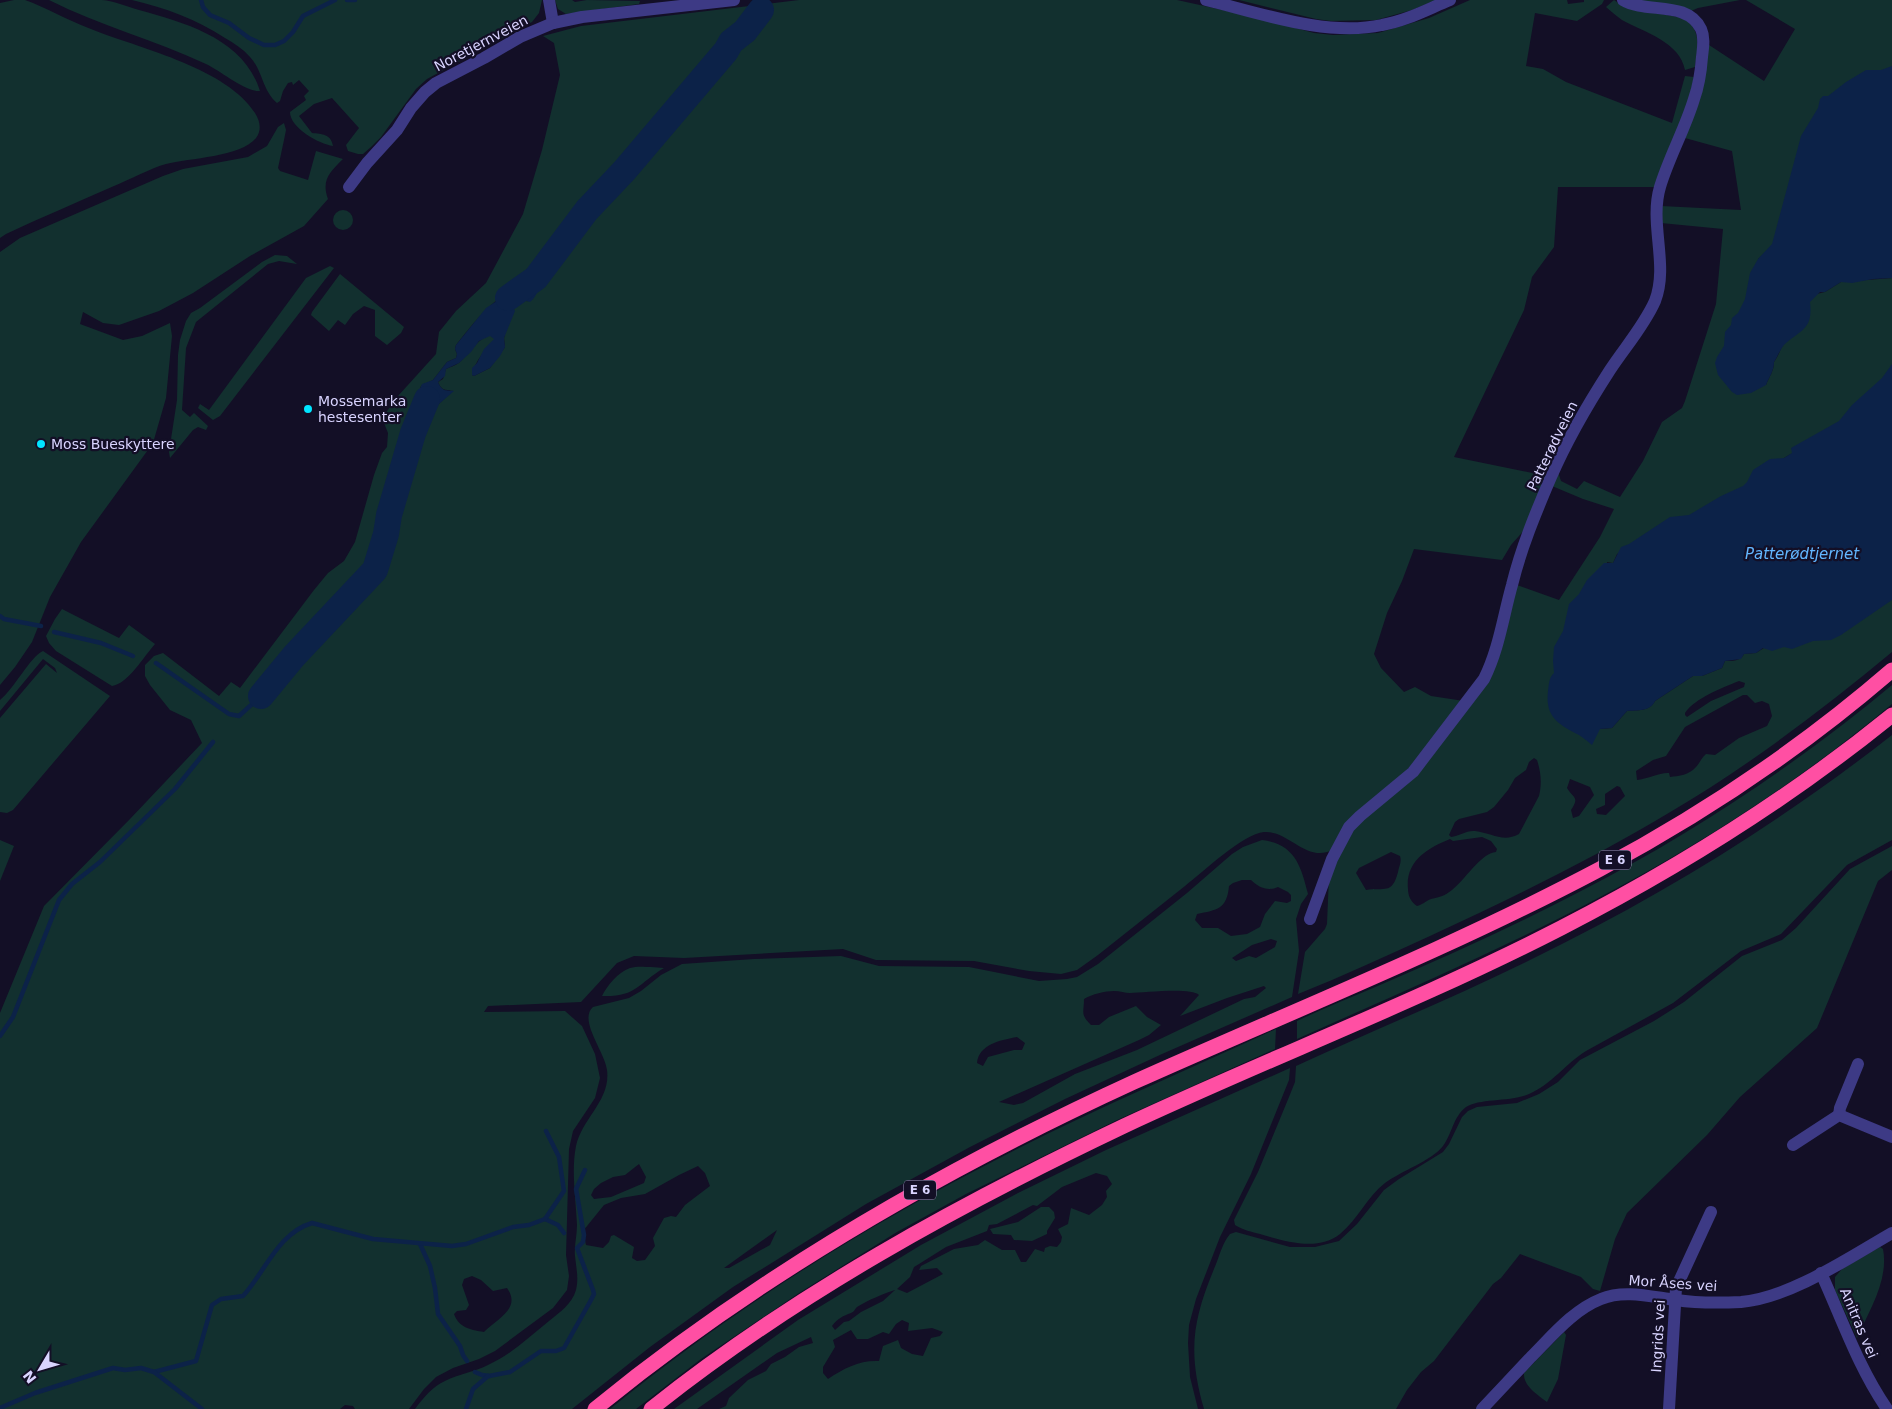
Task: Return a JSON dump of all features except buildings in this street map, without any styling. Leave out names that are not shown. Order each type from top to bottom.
[{"type":"highway","name":"E 6","points":[[595,1409],[705,1324],[795,1264],[912,1194],[996,1149],[1132,1084],[1470,934],[1602,867],[1683,821],[1771,764],[1892,670]]},
{"type":"highway","name":"E 6","points":[[651,1409],[744,1341],[813,1295],[941,1218],[1027,1173],[1126,1125],[1454,979],[1532,942],[1648,882],[1708,846],[1794,789],[1892,714]]},
{"type":"street","points":[[549,0],[553,24]]},
{"type":"street","name":"Noretjernveien","points":[[349,187],[397,130],[411,108],[425,92],[436,83],[520,37],[553,24],[652,4],[734,0]]},
{"type":"street","points":[[1206,0],[1327,27],[1354,28],[1382,26],[1409,18],[1450,0]]},
{"type":"street","name":"Patterødveien","points":[[1310,919],[1332,859],[1349,827],[1413,772],[1484,679],[1493,662],[1512,584],[1530,528],[1550,478],[1589,404],[1611,368],[1645,320],[1658,291],[1660,268],[1656,227],[1657,198],[1662,178],[1695,98],[1701,71],[1703,40],[1698,25],[1690,16],[1675,10],[1638,6],[1623,0]]},
{"type":"street","points":[[1839,1116],[1840,1108],[1858,1064]]},
{"type":"street","points":[[1839,1116],[1892,1137]]},
{"type":"street","points":[[1793,1145],[1839,1116]]},
{"type":"street","name":"Ingrids vei","points":[[1669,1409],[1675,1300],[1678,1281],[1711,1212]]},
{"type":"street","name":"Mor Åses vei","points":[[1482,1409],[1555,1332],[1588,1304],[1606,1297],[1622,1294],[1675,1300],[1740,1302],[1751,1300],[1779,1293],[1821,1273],[1892,1233]]},
{"type":"street","name":"Anitras vei","points":[[1821,1273],[1865,1374],[1887,1409]]},
{"type":"green space","points":[[25,0],[33,3],[88,28],[160,53],[205,72],[225,84],[242,98],[255,113],[260,125],[258,135],[249,144],[227,153],[166,164],[154,168],[0,238],[0,3]]},
{"type":"green space","points":[[49,0],[102,0],[157,15],[194,28],[227,46],[241,58],[252,73],[260,91],[247,88],[212,67],[187,55],[88,18]]},
{"type":"green space","points":[[132,0],[542,0],[539,13],[532,22],[427,79],[416,89],[381,137],[363,154],[358,154],[348,151],[346,145],[359,128],[332,98],[314,104],[299,116],[312,133],[323,134],[328,137],[333,146],[313,139],[300,129],[291,118],[290,112],[306,100],[304,96],[309,91],[299,80],[293,85],[292,82],[288,83],[280,101],[277,103],[268,92],[254,62],[238,46],[192,20]]},
{"type":"green space","points":[[555,0],[572,0],[575,2],[587,0],[640,1],[639,4],[566,14],[558,9]]},
{"type":"green space","points":[[799,0],[1177,0],[1259,18],[1314,33],[1333,35],[1378,33],[1429,18],[1470,0],[1567,0],[1568,4],[1584,2],[1584,0],[1604,0],[1602,4],[1577,21],[1535,13],[1526,66],[1543,69],[1566,82],[1672,123],[1685,76],[1694,77],[1688,105],[1655,187],[1558,187],[1554,247],[1532,277],[1524,310],[1454,457],[1547,476],[1526,528],[1511,545],[1502,560],[1414,549],[1387,613],[1374,654],[1381,668],[1404,692],[1415,687],[1431,696],[1464,701],[1430,745],[1332,850],[1323,853],[1314,852],[1273,833],[1255,834],[1223,854],[1098,955],[1077,970],[1061,974],[1029,971],[974,961],[876,960],[843,949],[684,958],[634,956],[617,963],[581,1002],[488,1006],[484,1012],[565,1011],[582,1026],[595,1054],[600,1078],[595,1098],[573,1131],[569,1149],[566,1255],[569,1276],[567,1290],[553,1308],[495,1351],[436,1377],[409,1409],[355,1409],[353,1406],[345,1405],[340,1409],[0,1409],[0,1013],[44,906],[202,743],[191,720],[170,710],[150,685],[145,676],[145,665],[154,656],[163,653],[219,696],[231,682],[240,688],[314,590],[328,573],[344,561],[355,542],[374,475],[382,453],[387,447],[388,433],[382,418],[398,396],[436,354],[439,332],[456,311],[486,283],[523,214],[542,150],[560,75],[554,43],[543,36],[581,26]],"holes":[[[507,293],[529,302],[517,298],[509,300],[513,306],[504,338],[505,347],[490,368],[474,376],[472,375],[473,370],[478,360],[495,339],[491,335],[478,342],[459,363],[446,369],[443,379],[438,382],[444,390],[453,391],[432,410],[413,433],[418,394],[421,386],[433,380],[447,362],[456,358],[456,345],[486,310]],[[472,1276],[481,1280],[493,1291],[507,1288],[511,1295],[511,1302],[506,1313],[484,1332],[462,1325],[454,1314],[457,1311],[466,1310],[469,1305],[462,1285],[464,1279]]]},
{"type":"green space","points":[[1239,0],[1436,0],[1412,10],[1376,20],[1331,21]]},
{"type":"green space","points":[[1614,0],[1624,7],[1683,18],[1689,23],[1696,34],[1697,53],[1695,67],[1685,70],[1682,60],[1669,45],[1622,20],[1606,7]]},
{"type":"green space","points":[[1633,0],[1740,0],[1691,11]]},
{"type":"green space","points":[[1746,0],[1892,0],[1892,89],[1771,248],[1758,259],[1766,385],[1784,340],[1792,300],[1825,292],[1841,282],[1892,278],[1892,406],[1789,455],[1784,458],[1779,468],[1617,554],[1613,563],[1607,562],[1600,729],[1612,728],[1627,711],[1642,710],[1650,707],[1655,701],[1693,676],[1702,676],[1722,668],[1725,661],[1739,659],[1744,654],[1756,653],[1892,566],[1892,652],[1812,716],[1757,756],[1643,828],[1583,861],[1491,907],[1298,994],[1305,952],[1325,929],[1327,924],[1329,876],[1351,830],[1479,693],[1517,585],[1559,600],[1600,537],[1614,509],[1552,486],[1558,472],[1561,481],[1577,489],[1584,481],[1620,497],[1643,461],[1662,422],[1682,408],[1716,304],[1723,229],[1661,223],[1661,206],[1741,210],[1732,151],[1685,138],[1709,45],[1764,81],[1795,29]],"holes":[[[1739,681],[1745,683],[1744,687],[1711,701],[1687,717],[1685,715],[1695,703],[1717,690]],[[1743,695],[1747,695],[1755,703],[1762,701],[1769,704],[1772,716],[1767,726],[1739,738],[1715,755],[1706,754],[1690,772],[1680,776],[1670,777],[1669,773],[1637,780],[1636,771],[1653,760],[1666,756],[1685,727]],[[1534,758],[1537,760],[1541,787],[1539,796],[1519,834],[1508,838],[1472,831],[1457,836],[1451,837],[1449,835],[1455,822],[1459,819],[1487,812],[1494,807],[1515,778],[1526,770],[1529,762]],[[1570,779],[1590,787],[1594,795],[1579,816],[1573,818],[1571,810],[1574,806],[1575,798],[1567,788]],[[1617,786],[1620,787],[1625,796],[1606,815],[1597,814],[1596,809],[1605,805],[1605,794]],[[1482,837],[1491,841],[1497,849],[1496,852],[1484,857],[1449,892],[1417,906],[1409,894],[1408,879],[1410,871],[1419,857],[1433,847],[1450,839],[1453,841]],[[1391,852],[1400,856],[1401,862],[1396,879],[1390,887],[1366,890],[1356,873],[1359,868]]]},
{"type":"green space","points":[[284,123],[286,130],[278,168],[280,171],[308,180],[316,151],[343,159],[331,172],[326,181],[328,199],[304,226],[250,256],[193,293],[159,311],[119,325],[103,323],[83,312],[80,324],[123,340],[142,336],[170,323],[172,336],[166,398],[153,443],[81,542],[50,597],[32,642],[0,685],[0,252],[20,238],[163,176],[183,169],[248,157],[267,146],[278,127]]},
{"type":"green space","points":[[343,210],[350,213],[353,220],[350,227],[343,230],[336,227],[333,220],[336,213]]},
{"type":"green space","points":[[275,255],[287,256],[297,264],[279,261],[268,264],[196,322],[186,348],[182,410],[190,417],[194,413],[208,426],[206,430],[198,427],[193,430],[170,458],[169,452],[177,400],[178,355],[186,321],[191,313],[262,262]]},
{"type":"green space","points":[[330,266],[334,268],[220,416],[213,420],[198,408],[200,404],[209,410],[306,278]]},
{"type":"green space","points":[[340,274],[404,327],[401,333],[387,345],[375,336],[375,310],[364,306],[353,314],[345,325],[338,320],[329,331],[311,315]]},
{"type":"green space","points":[[62,609],[119,638],[129,625],[155,644],[130,675],[112,686],[56,651],[49,643],[46,636]]},
{"type":"green space","points":[[43,651],[110,696],[13,810],[7,813],[0,812],[0,718],[46,664],[57,673],[55,668],[43,659],[0,711],[0,700],[6,695],[32,660]]},
{"type":"green space","points":[[1892,685],[1892,704],[1824,758],[1752,808],[1678,854],[1602,896],[1527,934],[1297,1039],[1297,1021],[1507,928],[1581,891],[1663,846],[1781,770]]},
{"type":"green space","points":[[1892,735],[1892,840],[1847,865],[1781,934],[1741,951],[1673,1003],[1586,1051],[1537,1090],[1513,1098],[1479,1102],[1466,1107],[1458,1116],[1446,1141],[1438,1151],[1385,1183],[1352,1222],[1340,1234],[1331,1239],[1322,1243],[1311,1244],[1290,1242],[1248,1231],[1235,1225],[1234,1220],[1258,1172],[1295,1082],[1296,1066],[1501,974],[1626,910],[1761,829],[1849,768]]},
{"type":"green space","points":[[0,840],[14,846],[0,881]]},
{"type":"green space","points":[[1262,840],[1282,846],[1295,858],[1302,874],[1308,894],[1301,904],[1296,919],[1299,951],[1292,997],[1065,1099],[970,1147],[866,1204],[733,1287],[650,1347],[572,1409],[415,1409],[436,1386],[497,1361],[513,1350],[569,1304],[574,1295],[577,1281],[575,1252],[577,1225],[574,1175],[576,1146],[579,1136],[601,1100],[607,1081],[605,1063],[590,1028],[589,1013],[593,1007],[629,998],[661,975],[682,964],[754,959],[841,956],[879,966],[969,967],[1039,981],[1077,977],[1098,964],[1243,847]],"holes":[[[1251,880],[1263,888],[1271,889],[1278,887],[1291,895],[1291,901],[1287,903],[1275,901],[1265,914],[1260,927],[1247,934],[1231,936],[1218,928],[1202,928],[1195,920],[1197,914],[1220,907],[1226,900],[1229,886],[1233,883]],[[1271,939],[1277,941],[1275,947],[1256,958],[1249,956],[1236,961],[1232,958],[1252,945]],[[1264,986],[1266,988],[1255,997],[1244,999],[1137,1050],[1075,1074],[1023,1103],[1014,1105],[999,1102],[1139,1040],[1149,1035],[1161,1025],[1147,1017],[1136,1006],[1109,1017],[1099,1025],[1091,1025],[1083,1013],[1084,999],[1087,997],[1114,991],[1130,993],[1187,991],[1199,995],[1180,1016],[1227,998]],[[1017,1037],[1025,1043],[1022,1050],[1014,1050],[988,1057],[983,1066],[977,1063],[982,1051],[986,1047]],[[639,1164],[646,1177],[644,1183],[611,1197],[594,1199],[591,1195],[594,1189],[613,1177],[625,1175]],[[698,1166],[705,1173],[710,1186],[685,1205],[676,1217],[664,1218],[653,1238],[655,1246],[645,1260],[637,1261],[632,1258],[634,1247],[614,1235],[611,1236],[609,1242],[603,1248],[586,1245],[583,1231],[604,1205],[621,1198],[645,1194]],[[777,1230],[770,1245],[729,1268],[724,1268]]]},
{"type":"green space","points":[[1892,846],[1892,870],[1878,881],[1817,1028],[1740,1097],[1707,1135],[1627,1213],[1615,1239],[1600,1291],[1593,1289],[1581,1277],[1520,1254],[1501,1278],[1493,1284],[1434,1361],[1421,1372],[1407,1390],[1396,1409],[1204,1409],[1194,1354],[1197,1322],[1207,1288],[1223,1246],[1230,1234],[1236,1232],[1290,1247],[1315,1247],[1339,1241],[1357,1224],[1384,1190],[1443,1152],[1462,1117],[1468,1111],[1477,1107],[1517,1103],[1539,1094],[1558,1082],[1580,1060],[1654,1021],[1684,1002],[1742,956],[1782,940],[1796,928],[1850,869]]},
{"type":"green space","points":[[635,967],[664,968],[630,992],[614,996],[602,996],[613,980],[626,970]]},
{"type":"green space","points":[[1276,1029],[1275,1049],[1117,1120],[966,1194],[897,1232],[799,1293],[701,1359],[636,1409],[610,1409],[700,1340],[747,1307],[795,1275],[892,1216],[942,1188],[1062,1127]]},
{"type":"green space","points":[[1290,1068],[1289,1080],[1251,1174],[1220,1237],[1196,1299],[1189,1325],[1188,1343],[1190,1377],[1198,1409],[719,1409],[726,1406],[729,1398],[748,1380],[766,1371],[771,1364],[799,1347],[813,1343],[811,1337],[777,1353],[697,1409],[674,1409],[798,1320],[921,1245],[1018,1193],[1106,1150]],"holes":[[[1096,1173],[1107,1176],[1112,1184],[1106,1191],[1107,1197],[1102,1205],[1089,1215],[1071,1208],[1068,1224],[1058,1229],[1062,1237],[1057,1247],[1050,1246],[1045,1248],[1044,1252],[1035,1249],[1026,1262],[1021,1262],[1015,1250],[1002,1250],[985,1240],[978,1245],[954,1249],[921,1266],[919,1270],[937,1268],[943,1274],[907,1293],[897,1289],[910,1277],[914,1267],[946,1247],[987,1231],[989,1225],[997,1224],[1033,1205],[1037,1206],[1062,1187]],[[895,1290],[883,1301],[844,1322],[835,1330],[832,1326],[861,1304]],[[902,1320],[909,1323],[908,1331],[932,1328],[943,1332],[940,1336],[931,1338],[923,1356],[912,1354],[901,1348],[898,1340],[883,1346],[879,1361],[865,1362],[852,1366],[828,1379],[823,1373],[823,1367],[835,1347],[833,1340],[851,1330],[857,1339],[868,1339],[883,1332],[889,1334],[896,1324]]]},
{"type":"green space","points":[[1041,1207],[1049,1207],[1054,1212],[1055,1218],[1047,1234],[1032,1241],[1014,1240],[1011,1235],[993,1234],[990,1229],[1018,1222]]},
{"type":"green space","points":[[1880,1247],[1883,1249],[1884,1261],[1881,1284],[1857,1338],[1835,1290],[1835,1277],[1842,1269]]},
{"type":"green space","points":[[1564,1332],[1566,1335],[1558,1379],[1547,1402],[1528,1386],[1524,1373]]},
{"type":"water","points":[[1892,66],[1892,278],[1852,283],[1841,282],[1825,292],[1820,292],[1810,302],[1811,311],[1806,327],[1783,347],[1774,362],[1766,385],[1751,393],[1737,395],[1732,392],[1718,375],[1715,363],[1724,346],[1725,332],[1731,325],[1732,318],[1738,313],[1745,299],[1750,273],[1758,259],[1772,244],[1801,136],[1823,96],[1828,96],[1866,70],[1881,70]]},
{"type":"water","points":[[529,273],[538,283],[538,291],[530,302],[517,298],[509,300],[515,311],[504,338],[505,347],[500,356],[490,368],[474,376],[472,375],[472,368],[477,363],[484,349],[494,339],[490,336],[479,341],[459,363],[446,369],[445,376],[438,382],[443,389],[454,391],[432,410],[413,433],[410,430],[422,384],[433,380],[447,362],[456,358],[456,345],[486,308],[503,297],[517,277]]},
{"type":"water","name":"Patterødtjernet","points":[[1892,364],[1892,600],[1831,640],[1813,641],[1792,649],[1784,647],[1772,651],[1763,648],[1756,653],[1744,654],[1741,659],[1725,661],[1722,668],[1702,676],[1693,676],[1655,701],[1650,707],[1643,710],[1627,711],[1612,728],[1600,729],[1592,745],[1559,723],[1551,713],[1548,700],[1550,681],[1554,673],[1554,647],[1563,631],[1569,604],[1579,594],[1587,580],[1604,563],[1613,563],[1621,547],[1629,544],[1670,517],[1689,515],[1721,496],[1743,486],[1753,470],[1770,459],[1784,458],[1792,453],[1791,448],[1839,421],[1852,405],[1882,378]]},
{"type":"waterway","points":[[201,0],[203,7],[210,15],[229,23],[249,38],[264,45],[275,45],[284,41],[293,32],[303,16],[335,0]]},
{"type":"waterway","points":[[347,0],[355,0]]},
{"type":"waterway","points":[[508,298],[536,278],[587,210],[624,171],[726,51],[731,42],[745,31],[761,10]]},
{"type":"waterway","points":[[261,696],[294,656],[375,570],[413,433],[427,399]]},
{"type":"waterway","points":[[0,616],[4,619],[41,626]]},
{"type":"waterway","points":[[54,632],[101,643],[133,656]]},
{"type":"waterway","points":[[156,663],[229,714],[239,716],[261,696]]},
{"type":"waterway","points":[[0,1036],[13,1017],[59,900],[72,884],[100,862],[175,789],[213,742]]},
{"type":"waterway","points":[[154,1372],[196,1361],[212,1305],[221,1299],[243,1296],[281,1244],[300,1228],[312,1223],[373,1239],[452,1246],[466,1244],[513,1227],[529,1225],[545,1219],[564,1191],[559,1157],[546,1131]]},
{"type":"waterway","points":[[475,1372],[489,1376],[510,1372],[541,1351],[556,1351],[564,1348],[591,1300],[594,1294],[593,1290],[577,1248],[583,1242],[584,1235],[576,1189],[585,1170]]},
{"type":"waterway","points":[[545,1219],[558,1225],[564,1233]]},
{"type":"waterway","points":[[420,1244],[430,1266],[438,1314],[460,1346],[467,1361]]},
{"type":"waterway","points":[[0,1408],[35,1393],[113,1368],[125,1370],[141,1368],[154,1372],[202,1409]]},
{"type":"waterway","points":[[466,1409],[473,1389],[488,1376]]},
{"type":"place","name":"Mossemarka hestesenter","points":[[308,409]]},
{"type":"place","name":"Moss Bueskyttere","points":[[41,444]]}]
